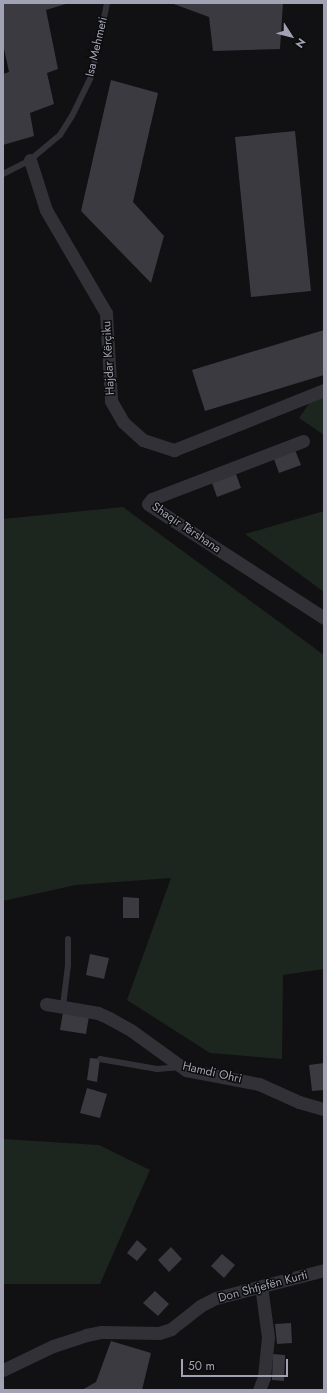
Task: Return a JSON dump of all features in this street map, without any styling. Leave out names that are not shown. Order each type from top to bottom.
[{"type":"street","name":"Hajdar Kërçiku","points":[[30,160],[46,210],[106,313],[111,401],[122,422],[143,440],[174,450],[324,390]]},
{"type":"street","name":"Shaqir Tërshana","points":[[303,441],[152,498],[148,504],[324,618]]},
{"type":"street","name":"Hamdi Ohri","points":[[46,1004],[62,1006],[109,1018],[147,1041],[178,1067],[259,1084],[299,1102],[324,1109]]},
{"type":"street","name":"Don Shtjefën Kurti","points":[[3,1370],[53,1346],[86,1335],[102,1332],[159,1333],[171,1329],[200,1306],[216,1298],[324,1270]]},
{"type":"street","points":[[259,1390],[264,1377],[268,1337],[261,1286]]},
{"type":"lane","name":"Isa Mehmeti","points":[[3,174],[30,160],[60,134],[83,96],[92,75],[107,3]]},
{"type":"lane","points":[[62,1006],[67,971],[68,939]]},
{"type":"lane","points":[[100,1059],[157,1069],[178,1067]]},
{"type":"shaded area","points":[[324,382],[324,435],[299,418]]},
{"type":"shaded area","points":[[123,507],[324,655],[324,969],[283,975],[282,1059],[210,1053],[127,1000],[171,878],[76,885],[3,901],[3,519]]},
{"type":"shaded area","points":[[324,511],[324,592],[245,534]]},
{"type":"shaded area","points":[[3,1139],[99,1145],[150,1170],[100,1284],[3,1284]]},
{"type":"building","points":[[3,3],[69,3],[46,10],[58,69],[47,73],[54,104],[30,113],[34,136],[3,145],[3,74],[9,72],[3,44]]},
{"type":"building","points":[[171,3],[283,3],[280,49],[213,51],[209,17]]},
{"type":"building","points":[[111,80],[158,93],[133,202],[164,236],[151,283],[81,211]]},
{"type":"building","points":[[295,131],[311,291],[251,297],[235,137]]},
{"type":"building","points":[[324,330],[324,375],[205,411],[192,370]]},
{"type":"building","points":[[295,450],[301,465],[279,473],[274,459]]},
{"type":"building","points":[[236,474],[241,488],[217,497],[212,483]]},
{"type":"building","points":[[123,897],[139,898],[139,918],[123,918]]},
{"type":"building","points":[[90,954],[109,958],[104,979],[86,975]]},
{"type":"building","points":[[63,1012],[89,1016],[86,1034],[60,1030]]},
{"type":"building","points":[[90,1058],[100,1059],[97,1082],[87,1080]]},
{"type":"building","points":[[324,1063],[324,1090],[312,1091],[309,1065]]},
{"type":"building","points":[[87,1088],[107,1094],[100,1118],[80,1113]]},
{"type":"building","points":[[137,1240],[147,1249],[137,1261],[127,1253]]},
{"type":"building","points":[[171,1247],[182,1259],[169,1272],[158,1260]]},
{"type":"building","points":[[222,1254],[235,1265],[224,1278],[211,1266]]},
{"type":"building","points":[[155,1291],[169,1304],[158,1316],[143,1303]]},
{"type":"building","points":[[291,1323],[292,1343],[277,1344],[275,1324]]},
{"type":"building","points":[[111,1341],[151,1353],[142,1390],[82,1390],[96,1382]]},
{"type":"building","points":[[273,1354],[285,1355],[284,1381],[272,1380]]}]
